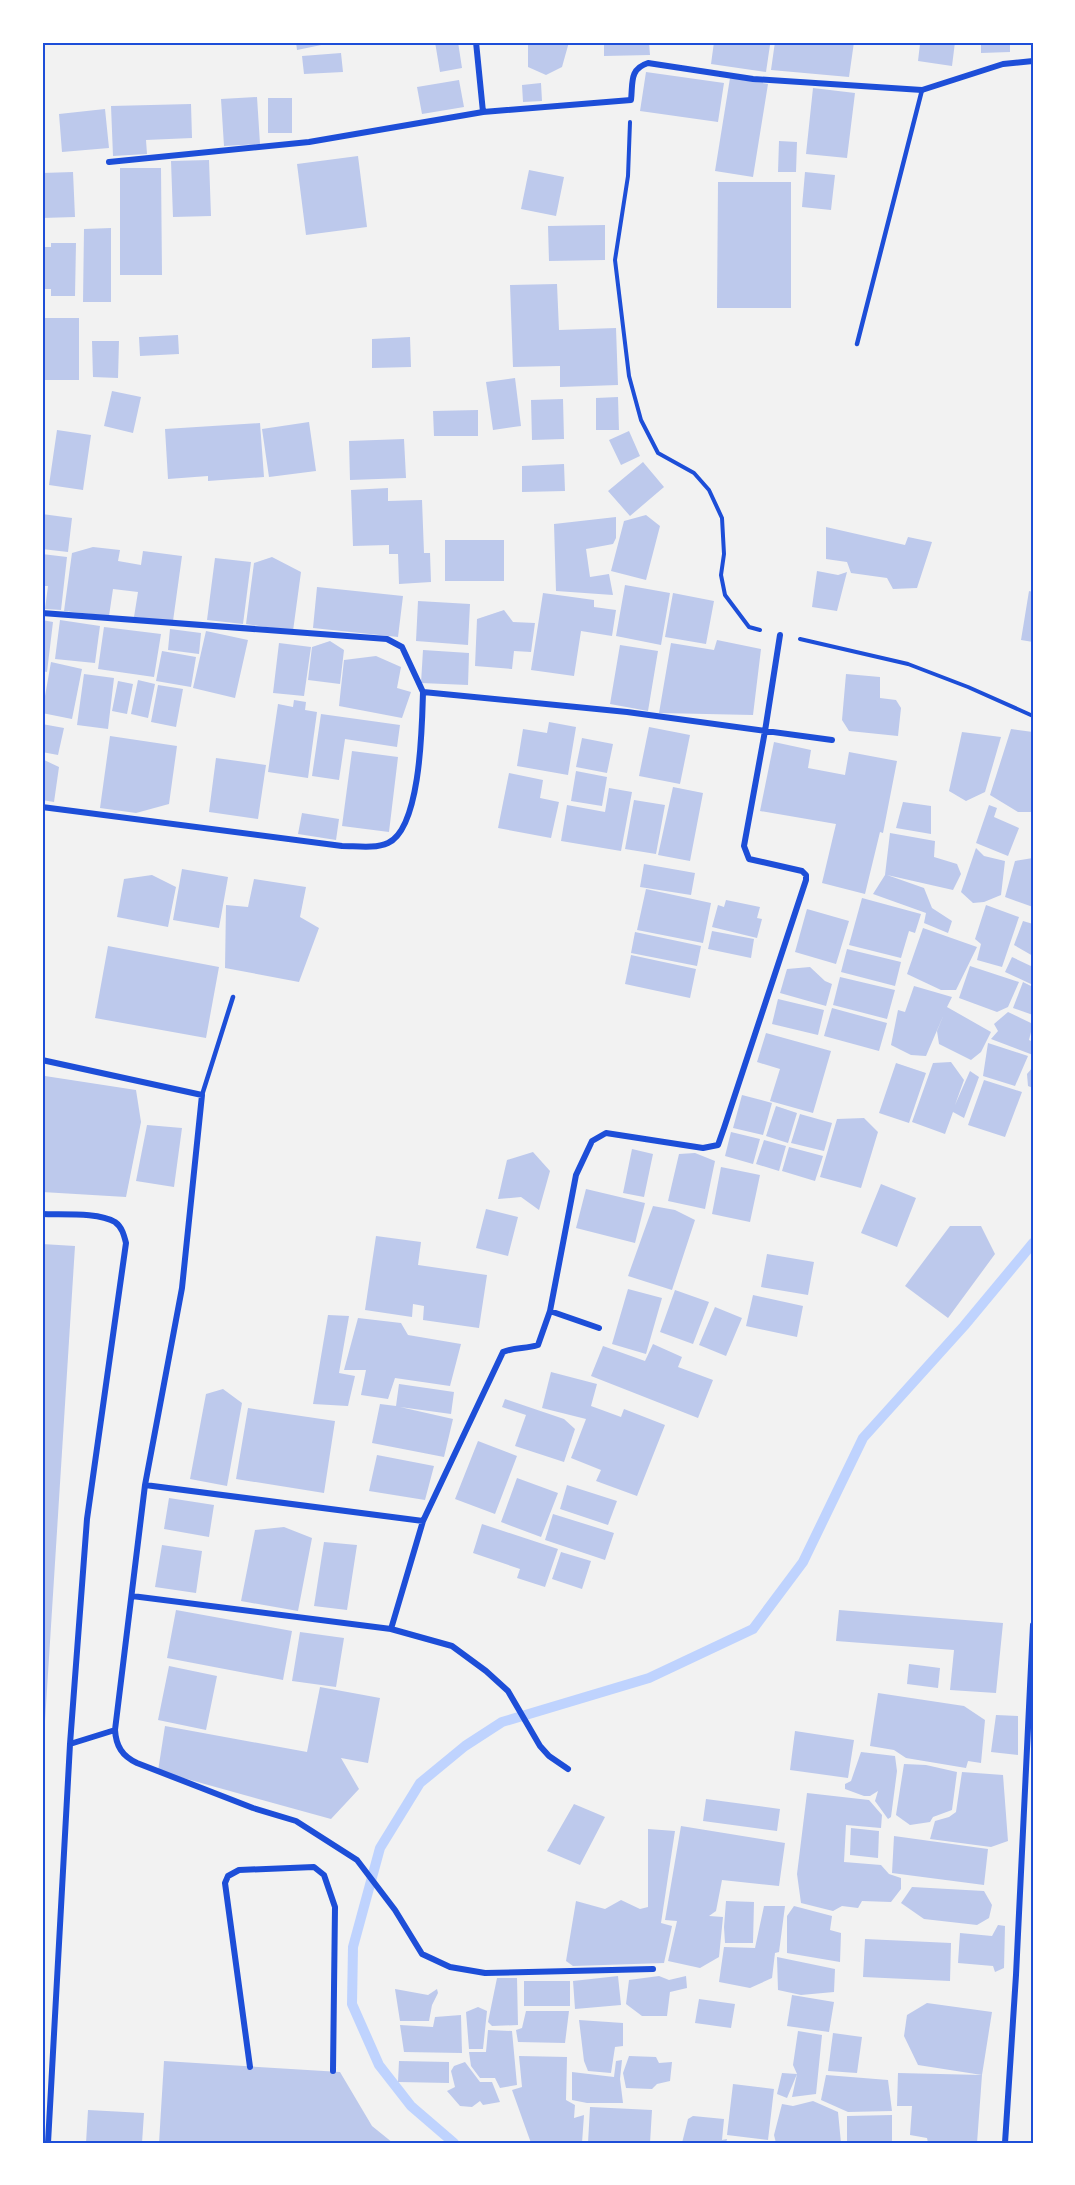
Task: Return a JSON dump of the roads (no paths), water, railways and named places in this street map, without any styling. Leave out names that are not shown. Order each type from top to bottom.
[{"type":"street","points":[[476,42],[483,112]]},
{"type":"street","points":[[109,162],[309,142],[483,112],[631,100],[635,70],[648,63],[753,79],[922,90],[1004,64],[1033,61]]},
{"type":"street","points":[[42,614],[387,639],[402,647],[423,693],[415,792],[406,823],[390,842],[376,845],[342,846],[42,807]]},
{"type":"street","points":[[391,1629],[423,1521],[503,1352],[511,1348],[526,1349],[538,1345],[550,1311],[576,1175],[592,1142],[606,1133],[703,1148],[717,1145],[724,1128],[806,880],[806,875],[802,871],[749,859],[744,846],[780,634]]},
{"type":"street","points":[[423,693],[627,712],[832,740]]},
{"type":"street","points":[[42,1060],[202,1095],[182,1288],[145,1485],[115,1730],[117,1745],[122,1753],[137,1763],[253,1808],[296,1821],[357,1860],[395,1910],[422,1954],[450,1967],[485,1973],[653,1969]]},
{"type":"street","points":[[42,1214],[105,1218],[116,1223],[123,1231],[126,1243],[87,1519],[70,1744],[48,2143]]},
{"type":"street","points":[[550,1311],[599,1328]]},
{"type":"street","points":[[145,1485],[423,1521]]},
{"type":"street","points":[[132,1596],[391,1629],[452,1646],[486,1671],[508,1691],[544,1751],[568,1769]]},
{"type":"street","points":[[1005,2143],[1016,1976],[1033,1624]]},
{"type":"street","points":[[70,1744],[115,1730]]},
{"type":"street","points":[[250,2067],[225,1883],[228,1876],[239,1870],[314,1867],[324,1875],[335,1907],[333,2072]]},
{"type":"lane","points":[[856,344],[922,90]]},
{"type":"lane","points":[[202,1095],[233,998]]},
{"type":"waterway","points":[[454,2143],[411,2106],[379,2065],[352,2004],[353,1947],[380,1848],[420,1783],[465,1746],[502,1722],[649,1678],[753,1629],[803,1562],[863,1438],[964,1326],[1033,1243]]}]
